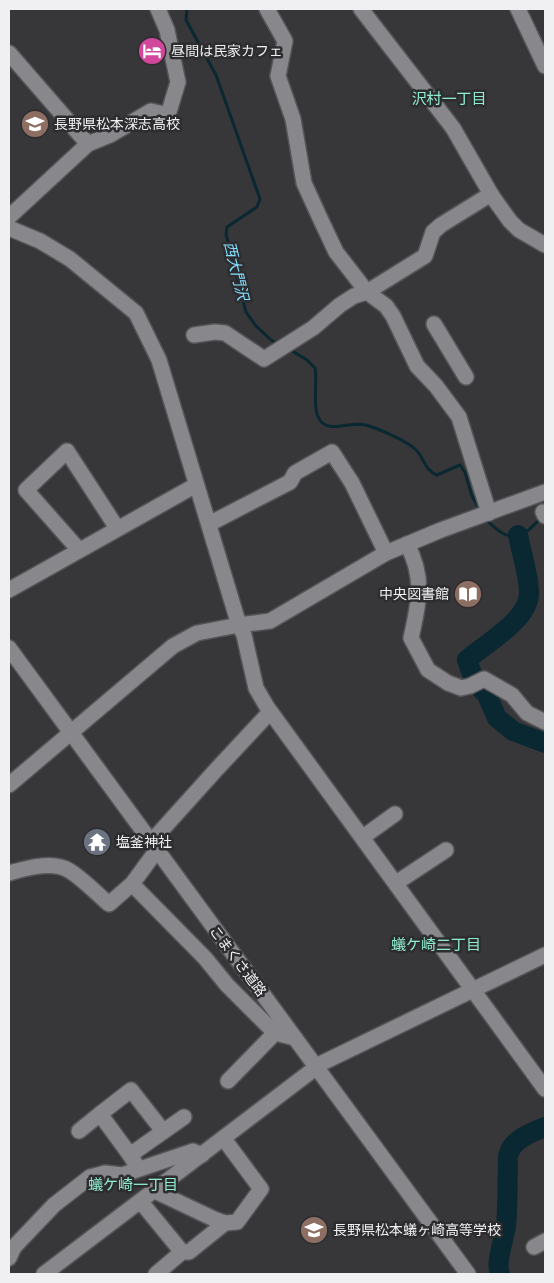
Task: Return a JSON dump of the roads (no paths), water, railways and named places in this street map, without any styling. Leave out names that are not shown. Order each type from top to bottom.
[{"type":"street","points":[[9,216],[88,144],[110,135],[151,111],[168,115],[178,82],[167,30],[158,9]]},
{"type":"street","points":[[267,9],[285,41],[278,76],[293,119],[304,183],[336,252],[367,292],[386,306],[394,316],[417,366],[459,417],[486,514]]},
{"type":"street","points":[[361,9],[453,128],[491,194],[510,222],[519,230],[545,245]]},
{"type":"street","points":[[518,9],[545,66]]},
{"type":"street","points":[[9,53],[88,144]]},
{"type":"street","points":[[194,335],[214,332],[225,333],[264,359],[313,328],[340,305],[354,296],[367,292],[425,256],[433,232],[491,194]]},
{"type":"street","points":[[9,228],[40,241],[70,259],[136,313],[159,360],[239,625],[244,635],[256,688],[270,712],[545,1089]]},
{"type":"street","points":[[434,324],[466,377]]},
{"type":"street","points":[[79,550],[26,490],[67,452],[117,528]]},
{"type":"street","points":[[209,524],[290,482],[295,473],[332,452],[352,483],[386,553]]},
{"type":"street","points":[[9,590],[196,484]]},
{"type":"street","points":[[9,785],[173,646],[184,639],[197,633],[270,621],[386,553],[545,492]]},
{"type":"street","points":[[407,544],[416,560],[419,581],[419,605],[411,638],[428,670],[448,683],[461,688],[477,682],[512,695],[527,713],[545,722]]},
{"type":"street","name":"こまくさ道路","points":[[9,648],[468,1274]]},
{"type":"street","points":[[9,873],[45,865],[58,866],[69,870],[109,904],[132,884],[154,846],[215,771],[270,712]]},
{"type":"street","points":[[363,837],[395,814]]},
{"type":"street","points":[[396,883],[446,850]]},
{"type":"street","points":[[132,884],[204,958],[227,985],[276,1033],[295,1038]]},
{"type":"street","points":[[44,1274],[316,1068],[545,955]]},
{"type":"street","points":[[228,1080],[276,1033]]},
{"type":"street","points":[[79,1131],[131,1090],[163,1131]]},
{"type":"street","points":[[100,1114],[130,1154],[138,1169]]},
{"type":"street","points":[[130,1154],[184,1117]]},
{"type":"street","points":[[155,1191],[224,1222],[237,1222],[261,1189],[224,1139]]},
{"type":"street","points":[[9,1258],[14,1247],[54,1205],[90,1177],[105,1173],[122,1175],[193,1151],[202,1155]]},
{"type":"street","points":[[141,1202],[182,1252]]},
{"type":"street","points":[[156,1274],[182,1252],[189,1252],[224,1222]]},
{"type":"waterway","name":"西大門沢","points":[[187,9],[186,20],[216,75],[260,199],[257,207],[227,227],[226,234],[246,312],[256,326],[271,340],[279,344]]},
{"type":"waterway","name":"西大門沢","points":[[289,349],[307,360],[315,368],[317,414],[324,424],[333,427],[361,424],[392,435],[415,449],[427,467],[437,475],[460,465],[465,472],[472,496],[481,512]]},
{"type":"waterway","name":"西大門沢","points":[[486,519],[504,534],[515,536],[527,531],[542,518]]},
{"type":"waterway","points":[[518,535],[528,579],[529,593],[527,603],[514,622],[467,660],[475,682],[487,695],[497,718],[513,731],[545,743]]},
{"type":"waterway","points":[[500,1274],[499,1258],[507,1219],[508,1155],[511,1148],[519,1140],[545,1127]]},
{"type":"place","name":"昼間は民家カフェ","points":[[152,51]]},
{"type":"place","name":"長野県松本深志高校","points":[[35,124]]},
{"type":"place","name":"中央図書館","points":[[468,594]]},
{"type":"place","name":"塩釜神社","points":[[97,842]]},
{"type":"place","name":"長野県松本蟻ヶ崎高等学校","points":[[314,1230]]},
{"type":"district","name":"沢村一丁目","points":[[449,99]]},
{"type":"district","name":"蟻ケ崎二丁目","points":[[436,945]]},
{"type":"district","name":"蟻ケ崎一丁目","points":[[133,1185]]}]
